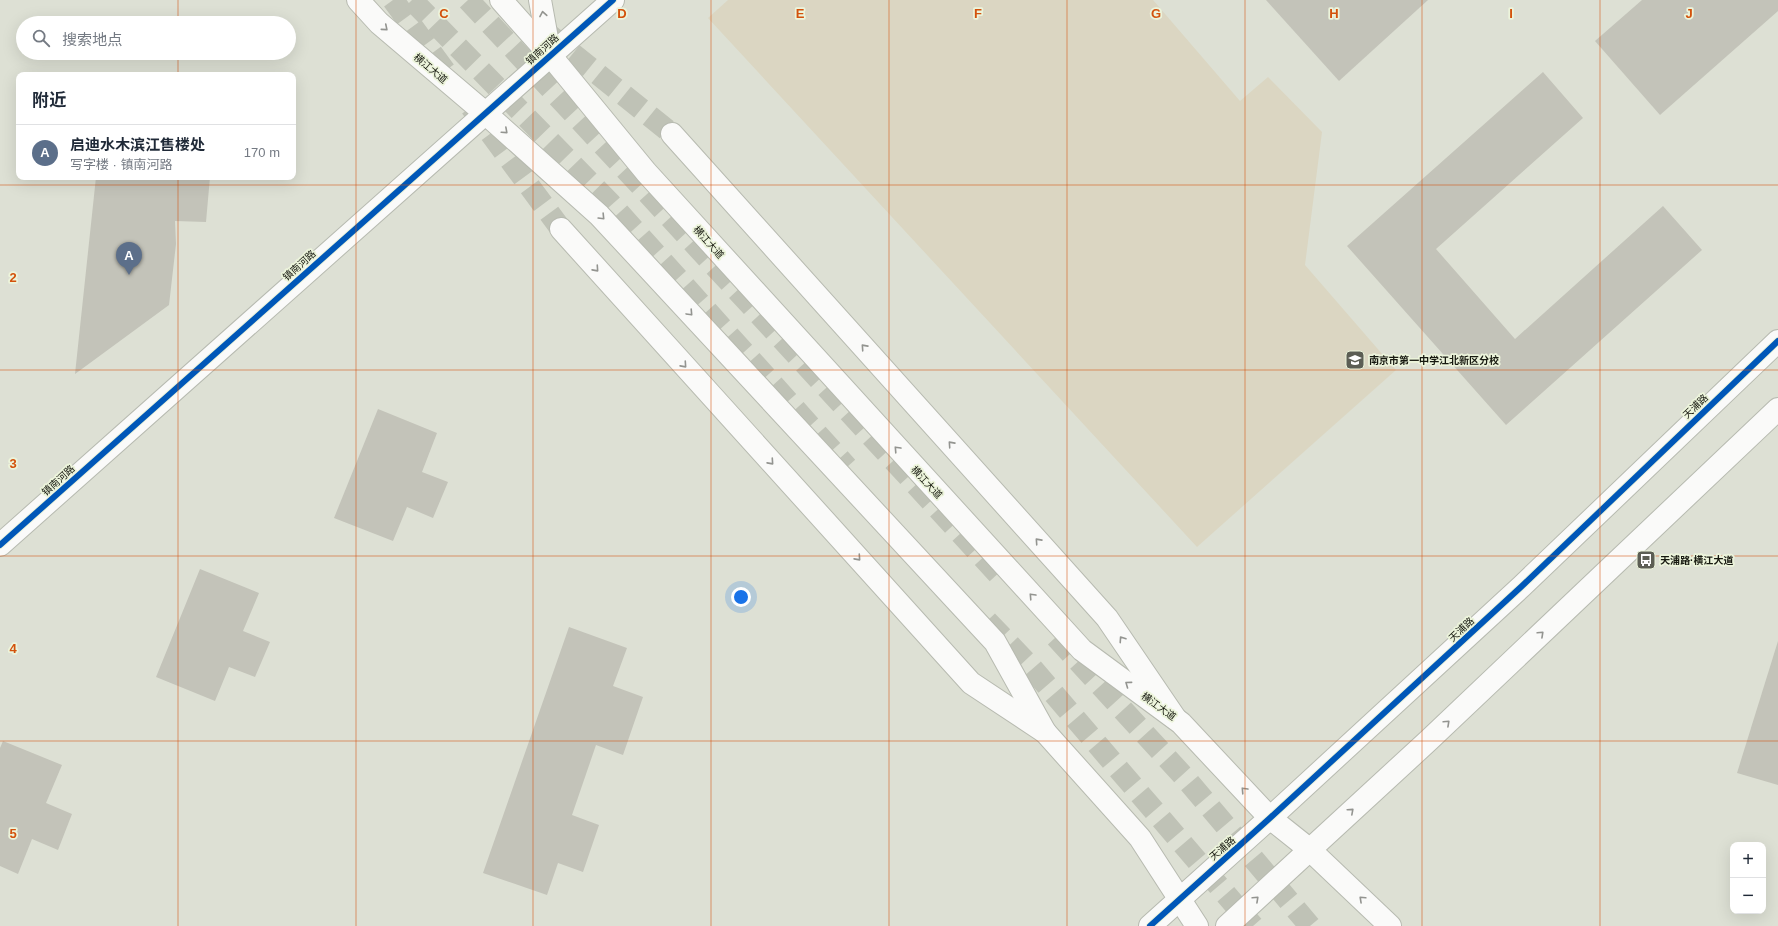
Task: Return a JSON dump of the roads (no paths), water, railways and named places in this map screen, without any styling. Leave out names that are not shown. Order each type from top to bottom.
[{"type":"main road","name":"横江大道","points":[[358,0],[379,23],[485,113],[599,215],[995,642],[1045,732],[1140,838],[1197,926]]},
{"type":"main road","name":"横江大道","points":[[501,0],[550,55],[646,172],[1082,650],[1175,718],[1270,818],[1309,849],[1390,926]]},
{"type":"main road","points":[[540,0],[550,55]]},
{"type":"main road","name":"镇南河路","points":[[0,545],[613,0]]},
{"type":"main road","points":[[672,134],[1108,618],[1175,718]]},
{"type":"main road","points":[[561,230],[971,683],[1045,732]]},
{"type":"main road","name":"天浦路","points":[[1150,926],[1270,818],[1522,586],[1778,341]]},
{"type":"main road","points":[[1227,926],[1434,735],[1778,409]]},
{"type":"tunnel","points":[[393,0],[450,78]]},
{"type":"tunnel","points":[[412,0],[611,204],[847,467]]},
{"type":"tunnel","points":[[468,0],[998,574]]},
{"type":"tunnel","points":[[547,33],[672,134]]},
{"type":"tunnel","points":[[471,107],[561,229]]},
{"type":"tunnel","points":[[987,621],[1031,667],[1253,926]]},
{"type":"tunnel","points":[[1056,637],[1187,780],[1310,926]]},
{"type":"place","name":"启迪水木滨江售楼处","points":[[129,275]]},
{"type":"place","name":"南京市第一中学江北新区分校","points":[[1355,360]]},
{"type":"place","name":"天浦路·横江大道","points":[[1646,560]]}]
